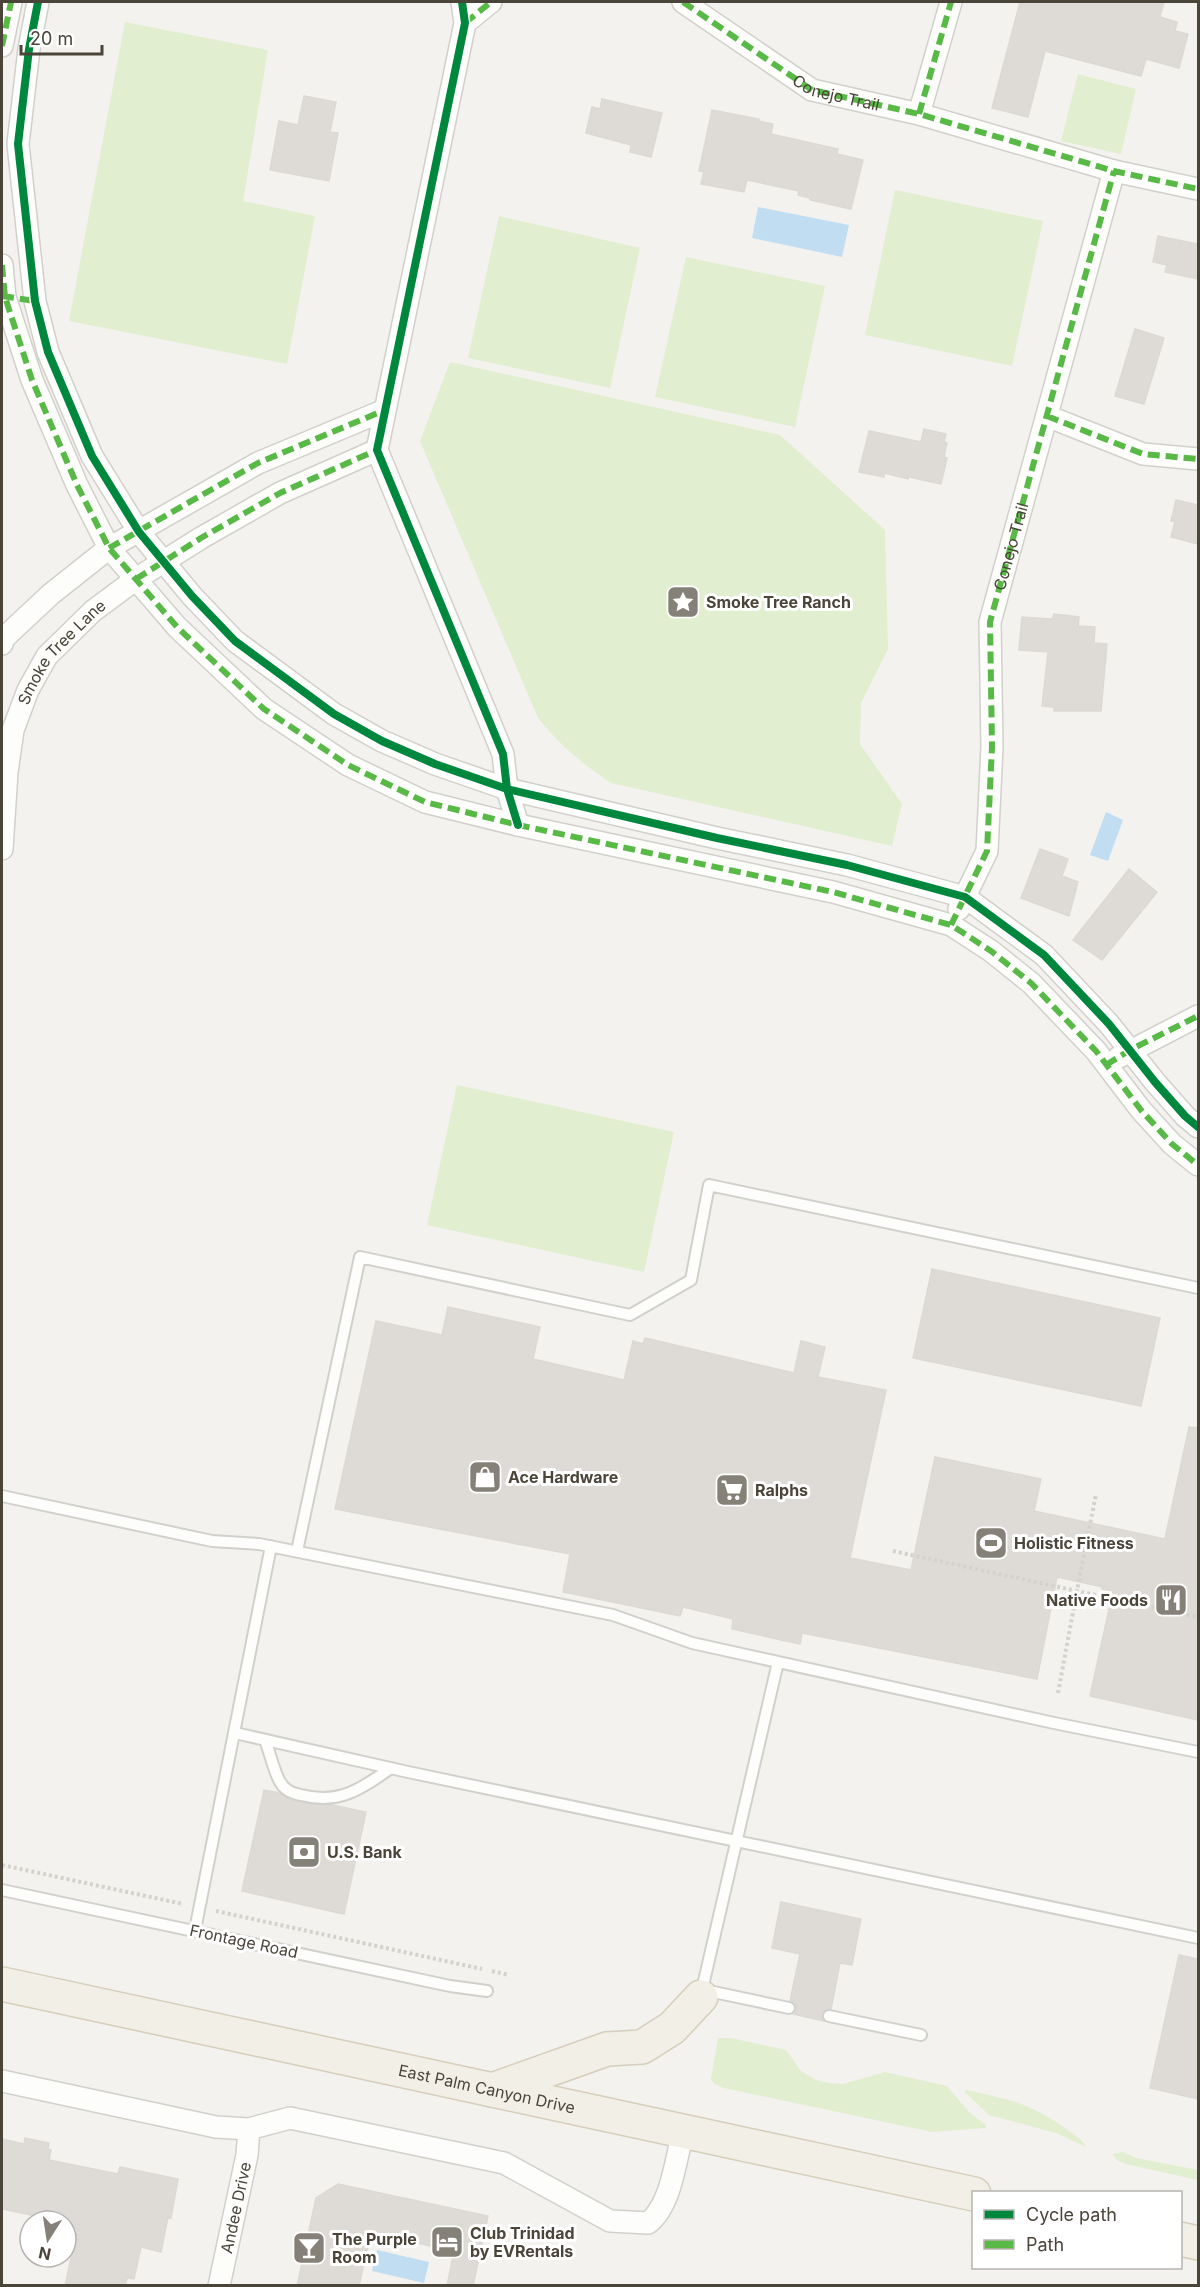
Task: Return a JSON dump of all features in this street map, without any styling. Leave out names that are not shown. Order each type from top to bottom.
[{"type":"main road","name":"East Palm Canyon Drive","points":[[2,1984],[972,2194]]},
{"type":"main road","points":[[492,2090],[607,2049],[642,2047],[672,2028],[701,1993]]},
{"type":"main road","points":[[1182,2239],[1198,2243]]},
{"type":"street","points":[[2,46],[10,2]]},
{"type":"street","points":[[38,2],[28,49],[18,144],[35,301],[48,352],[92,456],[138,532],[235,641],[334,714],[382,741],[435,764],[507,789],[717,838],[847,865],[965,897],[1044,955],[1109,1024],[1185,1116],[1198,1127]]},
{"type":"street","points":[[462,2],[465,23],[377,450],[504,754],[507,789],[518,825]]},
{"type":"street","points":[[465,23],[491,2]]},
{"type":"street","name":"Conejo Trail","points":[[683,2],[812,90],[919,114],[1114,171],[1198,189]]},
{"type":"street","points":[[919,114],[951,2]]},
{"type":"street","name":"Conejo Trail","points":[[951,925],[987,851],[992,747],[990,622],[1114,171]]},
{"type":"street","points":[[2,265],[3,297],[32,380],[77,485],[109,548],[177,627],[264,709],[348,765],[425,802],[518,825],[833,892],[951,925],[991,951],[1031,982],[1106,1065],[1141,1110],[1172,1144],[1198,1165]]},
{"type":"street","points":[[3,297],[35,301]]},
{"type":"street","points":[[2,644],[4,638],[51,594],[109,548],[258,463],[385,410]]},
{"type":"street","points":[[1047,416],[1143,454],[1198,459]]},
{"type":"street","name":"Smoke Tree Lane","points":[[2,849],[2,822],[13,730],[28,690],[47,656],[93,611],[163,562],[280,493],[377,450]]},
{"type":"street","points":[[1106,1065],[1130,1050],[1198,1016]]},
{"type":"street","points":[[2,2081],[216,2127],[249,2129],[290,2118],[504,2163],[610,2221],[648,2223],[656,2217],[666,2198],[683,2131]]},
{"type":"street","name":"Andee Drive","points":[[219,2286],[247,2155],[249,2129]]},
{"type":"lane","points":[[297,1551],[360,1257],[630,1315],[691,1280],[709,1185],[1198,1288]]},
{"type":"lane","points":[[2,1496],[212,1540],[271,1546],[613,1615],[692,1643],[1053,1723],[1198,1752]]},
{"type":"lane","points":[[195,1930],[271,1546]]},
{"type":"lane","points":[[778,1662],[701,1993],[789,2008]]},
{"type":"lane","points":[[235,1733],[736,1842],[1198,1938]]},
{"type":"lane","points":[[266,1740],[279,1780],[289,1792],[316,1799],[335,1798],[360,1790],[391,1768]]},
{"type":"lane","name":"Frontage Road","points":[[2,1890],[450,1986],[487,1991]]},
{"type":"lane","points":[[829,2016],[921,2035]]},
{"type":"path","points":[[1058,1693],[1096,1494]]},
{"type":"path","points":[[893,1551],[1198,1617]]},
{"type":"path","points":[[2,1865],[509,1975]]},
{"type":"green space","points":[[125,22],[268,50],[243,201],[315,216],[287,364],[69,321]]},
{"type":"green space","points":[[1078,74],[1136,89],[1121,154],[1061,141]]},
{"type":"green space","points":[[895,190],[1043,221],[1012,366],[865,335]]},
{"type":"green space","points":[[499,216],[640,248],[610,388],[468,358]]},
{"type":"green space","points":[[686,257],[825,286],[795,427],[655,397]]},
{"type":"green space","points":[[450,362],[780,435],[885,530],[888,649],[861,703],[860,744],[902,804],[892,846],[611,783],[572,754],[555,737],[538,718],[420,441]]},
{"type":"green space","points":[[457,1085],[674,1132],[644,1272],[427,1225]]},
{"type":"green space","points":[[718,2038],[731,2038],[786,2050],[801,2071],[816,2080],[829,2083],[843,2084],[885,2072],[947,2086],[970,2113],[986,2125],[986,2128],[932,2132],[724,2088],[714,2084],[711,2079]]},
{"type":"green space","points":[[965,2090],[1008,2100],[1043,2114],[1081,2140],[1086,2147],[1056,2133],[989,2115]]},
{"type":"green space","points":[[1123,2152],[1136,2158],[1198,2170],[1198,2180],[1126,2164],[1118,2161],[1112,2154]]},
{"type":"water","points":[[758,207],[849,225],[842,257],[752,238]]},
{"type":"water","points":[[1106,812],[1123,820],[1108,861],[1090,855]]},
{"type":"water","points":[[377,2250],[429,2262],[424,2283],[372,2271]]},
{"type":"building","points":[[1020,2],[1164,2],[1160,17],[1177,22],[1175,31],[1188,34],[1179,68],[1146,59],[1141,76],[1045,51],[1028,117],[992,108]]},
{"type":"building","points":[[304,96],[336,102],[330,132],[338,133],[329,181],[270,170],[279,121],[298,125]]},
{"type":"building","points":[[602,99],[662,113],[651,157],[630,152],[631,145],[586,133],[592,107],[600,109]]},
{"type":"building","points":[[712,110],[759,119],[759,121],[773,124],[771,134],[838,149],[837,154],[863,160],[851,209],[810,200],[810,198],[798,195],[799,191],[747,180],[744,192],[701,184],[704,172],[699,171]]},
{"type":"building","points":[[1158,236],[1198,244],[1198,279],[1165,272],[1167,265],[1153,262]]},
{"type":"building","points":[[1135,329],[1164,338],[1144,404],[1115,396]]},
{"type":"building","points":[[924,429],[946,434],[944,457],[947,458],[941,484],[884,473],[884,477],[859,472],[869,431],[921,442]]},
{"type":"building","points":[[1176,500],[1198,505],[1198,544],[1171,537],[1175,521],[1171,521]]},
{"type":"building","points":[[1054,614],[1079,617],[1078,626],[1095,627],[1094,643],[1107,644],[1101,711],[1054,711],[1054,707],[1042,706],[1048,652],[1019,650],[1022,617],[1052,619]]},
{"type":"building","points":[[1040,849],[1068,859],[1062,876],[1078,882],[1069,916],[1021,898]]},
{"type":"building","points":[[1129,869],[1157,892],[1102,960],[1073,940]]},
{"type":"building","points":[[932,1269],[1160,1318],[1141,1406],[913,1358]]},
{"type":"building","points":[[448,1307],[540,1327],[533,1359],[624,1380],[633,1341],[643,1344],[645,1338],[794,1373],[801,1341],[825,1347],[818,1377],[886,1390],[850,1558],[911,1570],[935,1457],[1041,1479],[1034,1511],[1165,1539],[1189,1427],[1198,1428],[1198,1720],[1090,1696],[1113,1591],[1102,1589],[1103,1587],[1057,1577],[1037,1679],[802,1633],[800,1644],[732,1629],[733,1619],[683,1607],[680,1616],[563,1592],[570,1554],[335,1509],[376,1321],[442,1335]]},
{"type":"building","name":"U.S. Bank","points":[[264,1790],[280,1793],[299,1802],[332,1805],[366,1812],[344,1914],[242,1891]]},
{"type":"building","points":[[781,1902],[861,1919],[852,1965],[840,1963],[831,2009],[823,2012],[824,2021],[793,2014],[796,2006],[790,2001],[800,1954],[772,1948]]},
{"type":"building","points":[[1179,1955],[1198,1959],[1198,2099],[1150,2088]]},
{"type":"building","points":[[25,2138],[49,2143],[48,2149],[51,2150],[49,2160],[118,2174],[120,2167],[178,2179],[171,2218],[168,2217],[161,2252],[141,2247],[134,2279],[127,2278],[125,2286],[65,2286],[69,2269],[78,2269],[78,2209],[18,2209],[18,2212],[2,2209],[2,2139],[24,2144]]},
{"type":"building","points":[[338,2184],[488,2216],[473,2286],[447,2286],[454,2251],[371,2233],[359,2286],[297,2286],[316,2198]]},
{"type":"marked path","points":[[2,46],[11,2]]},
{"type":"marked path","points":[[465,23],[491,2]]},
{"type":"marked path","points":[[683,2],[812,90],[919,114],[1114,171],[1198,189]]},
{"type":"marked path","points":[[919,114],[951,2]]},
{"type":"marked path","points":[[951,925],[987,851],[992,747],[990,622],[1114,171]]},
{"type":"marked path","points":[[2,265],[5,297],[32,380],[77,485],[109,548],[177,627],[264,709],[348,765],[425,802],[518,825],[833,892],[951,925],[991,951],[1031,983],[1096,1051],[1141,1110],[1172,1144],[1198,1165]]},
{"type":"marked path","points":[[2,296],[35,301]]},
{"type":"marked path","points":[[109,548],[258,463],[385,410]]},
{"type":"marked path","points":[[1047,416],[1143,454],[1198,459]]},
{"type":"marked path","points":[[136,579],[201,538],[280,493],[377,450]]},
{"type":"marked path","points":[[1106,1065],[1130,1050],[1198,1016]]},
{"type":"cycle path","points":[[38,2],[29,49],[18,144],[35,301],[48,352],[92,456],[139,532],[192,596],[235,641],[334,714],[382,741],[435,764],[507,789],[717,838],[847,865],[965,897],[1044,955],[1109,1024],[1155,1082],[1198,1127]]},
{"type":"cycle path","points":[[462,2],[465,23],[377,450],[503,754],[507,789],[518,825]]},
{"type":"place","name":"Smoke Tree Ranch","points":[[683,602]]},
{"type":"place","name":"Ace Hardware","points":[[485,1477]]},
{"type":"place","name":"Ralphs","points":[[732,1490]]},
{"type":"place","name":"Holistic Fitness","points":[[991,1543]]},
{"type":"place","name":"Native Foods","points":[[1171,1600]]},
{"type":"place","name":"U.S. Bank","points":[[304,1852]]},
{"type":"place","name":"Club Trinidad by EVRentals","points":[[447,2242]]},
{"type":"place","name":"The Purple Room","points":[[309,2248]]}]
